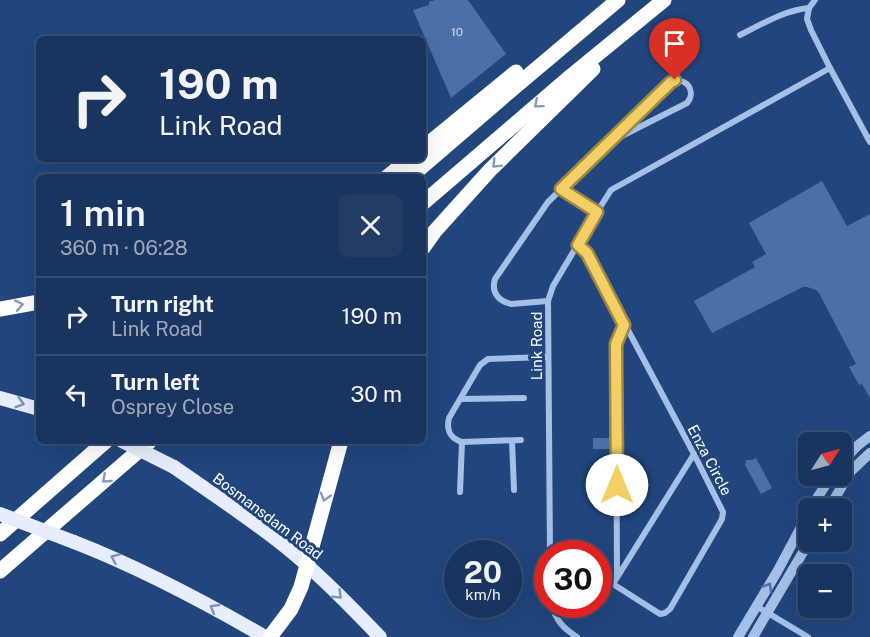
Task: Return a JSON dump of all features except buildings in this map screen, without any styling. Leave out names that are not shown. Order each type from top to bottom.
[{"type":"highway","points":[[426,146],[606,0]]},
{"type":"highway","points":[[413,174],[618,0]]},
{"type":"highway","points":[[426,200],[541,101],[664,0]]},
{"type":"highway","points":[[426,244],[490,170],[613,49],[624,32]]},
{"type":"highway","points":[[391,174],[405,162]]},
{"type":"highway","points":[[0,309],[36,303]]},
{"type":"highway","points":[[0,534],[103,444]]},
{"type":"highway","points":[[0,571],[147,444]]},
{"type":"highway","points":[[270,637],[291,609],[300,587],[340,444]]},
{"type":"main road","points":[[0,398],[36,408]]},
{"type":"main road","name":"Bosmansdam Road","points":[[128,444],[174,467],[278,541],[307,565],[380,637]]},
{"type":"main road","points":[[0,514],[110,556],[206,603],[265,637]]},
{"type":"street","points":[[815,0],[809,8],[807,19],[811,30],[870,142]]},
{"type":"street","points":[[740,35],[787,13],[809,8]]},
{"type":"street","name":"Link Road","points":[[550,540],[548,301],[553,286],[608,194],[615,187],[830,68]]},
{"type":"street","points":[[548,301],[505,303],[497,297],[494,291],[495,279],[548,202],[604,146],[671,82],[675,80],[687,84],[692,95],[687,104],[604,146]]},
{"type":"street","points":[[561,189],[597,212]]},
{"type":"street","name":"Enza Circle","points":[[578,245],[587,253],[722,507],[723,516],[665,613],[660,614],[613,584]]},
{"type":"street","points":[[617,576],[616,347],[624,325]]},
{"type":"street","points":[[520,440],[462,442],[450,435],[447,427],[449,418],[480,365],[488,359],[548,357]]},
{"type":"street","points":[[461,399],[524,398]]},
{"type":"street","points":[[852,453],[870,436]]},
{"type":"street","points":[[512,441],[514,490]]},
{"type":"street","points":[[460,492],[462,442]]},
{"type":"street","points":[[835,498],[851,471],[870,453]]},
{"type":"street","points":[[613,584],[694,454]]},
{"type":"street","points":[[738,637],[798,532]]},
{"type":"street","points":[[753,637],[803,552]]},
{"type":"street","points":[[756,606],[808,637]]},
{"type":"street","points":[[558,618],[567,631],[577,637]]},
{"type":"route","points":[[617,485],[616,344],[624,325],[587,253],[578,245],[597,212],[561,189],[675,80]]}]
